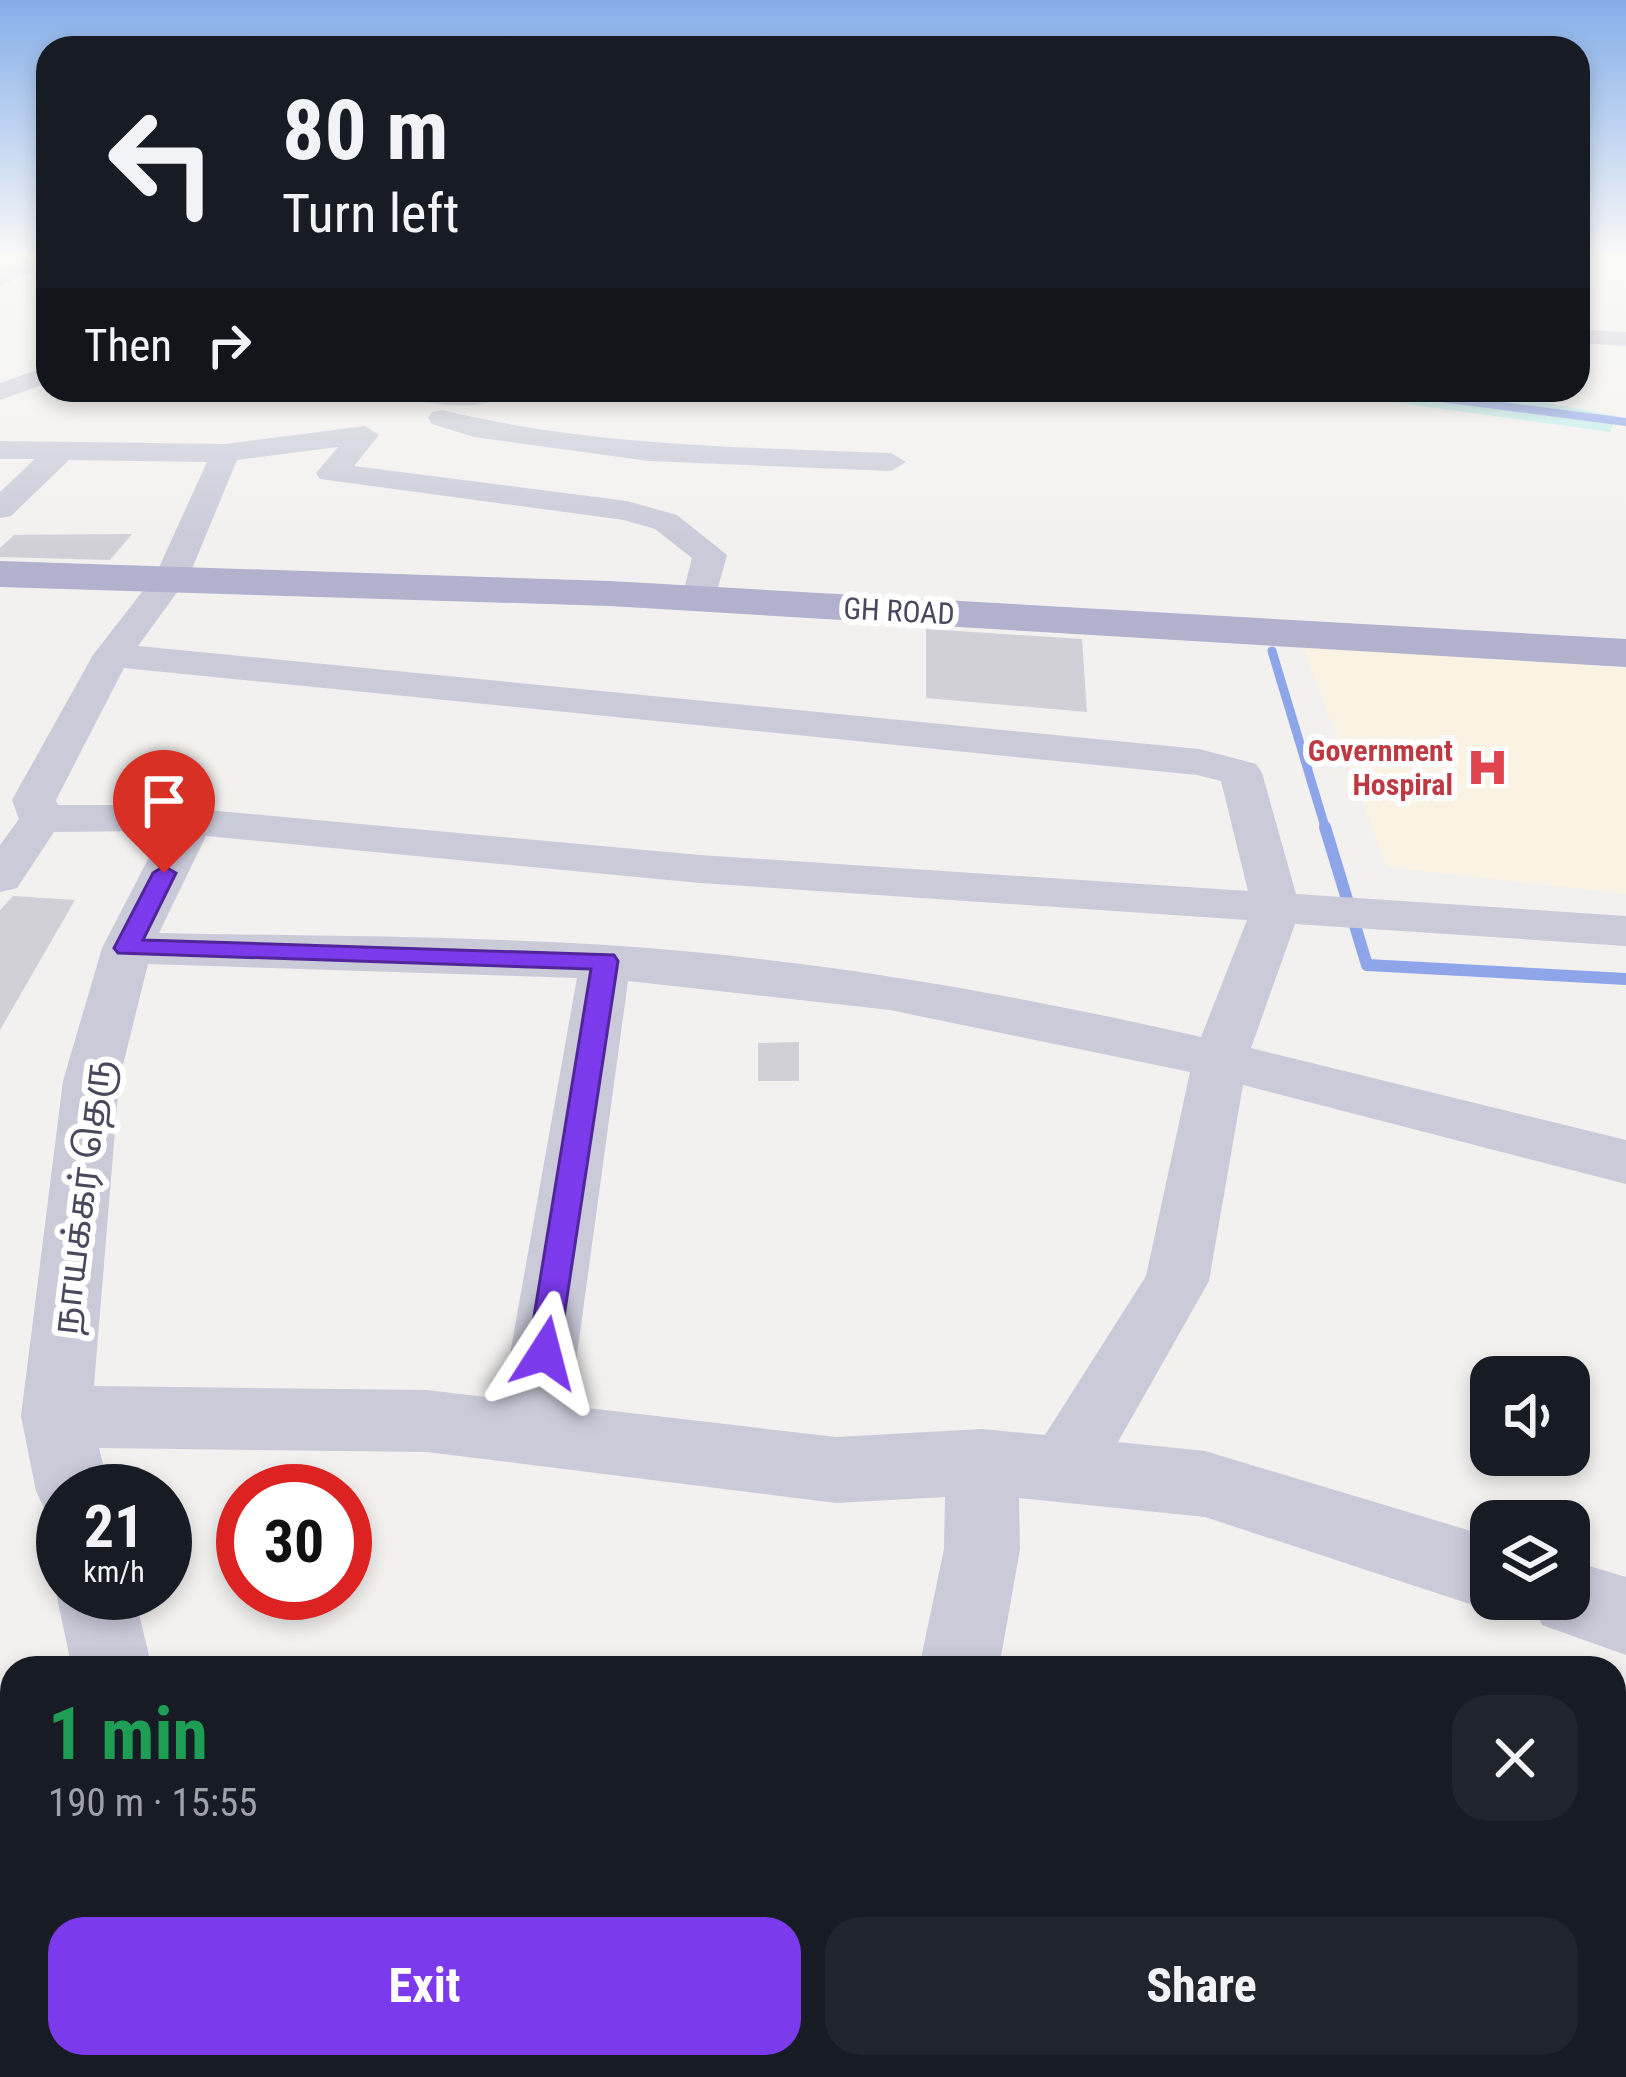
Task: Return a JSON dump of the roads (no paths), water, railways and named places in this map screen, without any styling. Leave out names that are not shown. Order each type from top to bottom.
[{"type":"main road","name":"GH ROAD","points":[[0,574],[172,576],[699,601],[1626,652]]},
{"type":"street","points":[[1590,364],[1626,365]]},
{"type":"street","points":[[0,392],[36,378]]},
{"type":"street","points":[[476,402],[432,420],[650,452],[891,462]]},
{"type":"street","points":[[0,451],[225,453],[374,433],[331,473],[398,478],[627,511],[666,521],[710,555],[699,601]]},
{"type":"street","points":[[0,509],[59,453]]},
{"type":"street","points":[[0,878],[20,820],[112,655],[172,576],[225,453]]},
{"type":"street","points":[[112,655],[1199,762],[1241,773],[1276,908],[1220,1060],[1177,1281],[1063,1471]]},
{"type":"street","points":[[20,820],[153,818],[700,869],[1626,931]]},
{"type":"street","name":"நாயக்கர் தெரு","points":[[67,1464],[56,1416],[91,1081],[127,948],[183,836],[153,818]]},
{"type":"street","points":[[127,948],[605,961],[889,993],[1220,1060],[1626,1162]]},
{"type":"street","points":[[531,1433],[605,961]]},
{"type":"street","points":[[56,1416],[427,1420],[836,1471],[982,1462],[1205,1484],[1470,1567]]},
{"type":"street","points":[[961,1656],[982,1550],[982,1462]]},
{"type":"street","points":[[1590,1605],[1626,1616]]},
{"type":"street","points":[[101,1620],[109,1656]]},
{"type":"waterway","points":[[1472,402],[1626,422]]},
{"type":"waterway","points":[[1272,651],[1326,830]]},
{"type":"waterway","points":[[1325,827],[1367,965],[1626,979]]},
{"type":"place","name":"Government Hospiral","points":[[1487,767]]}]
